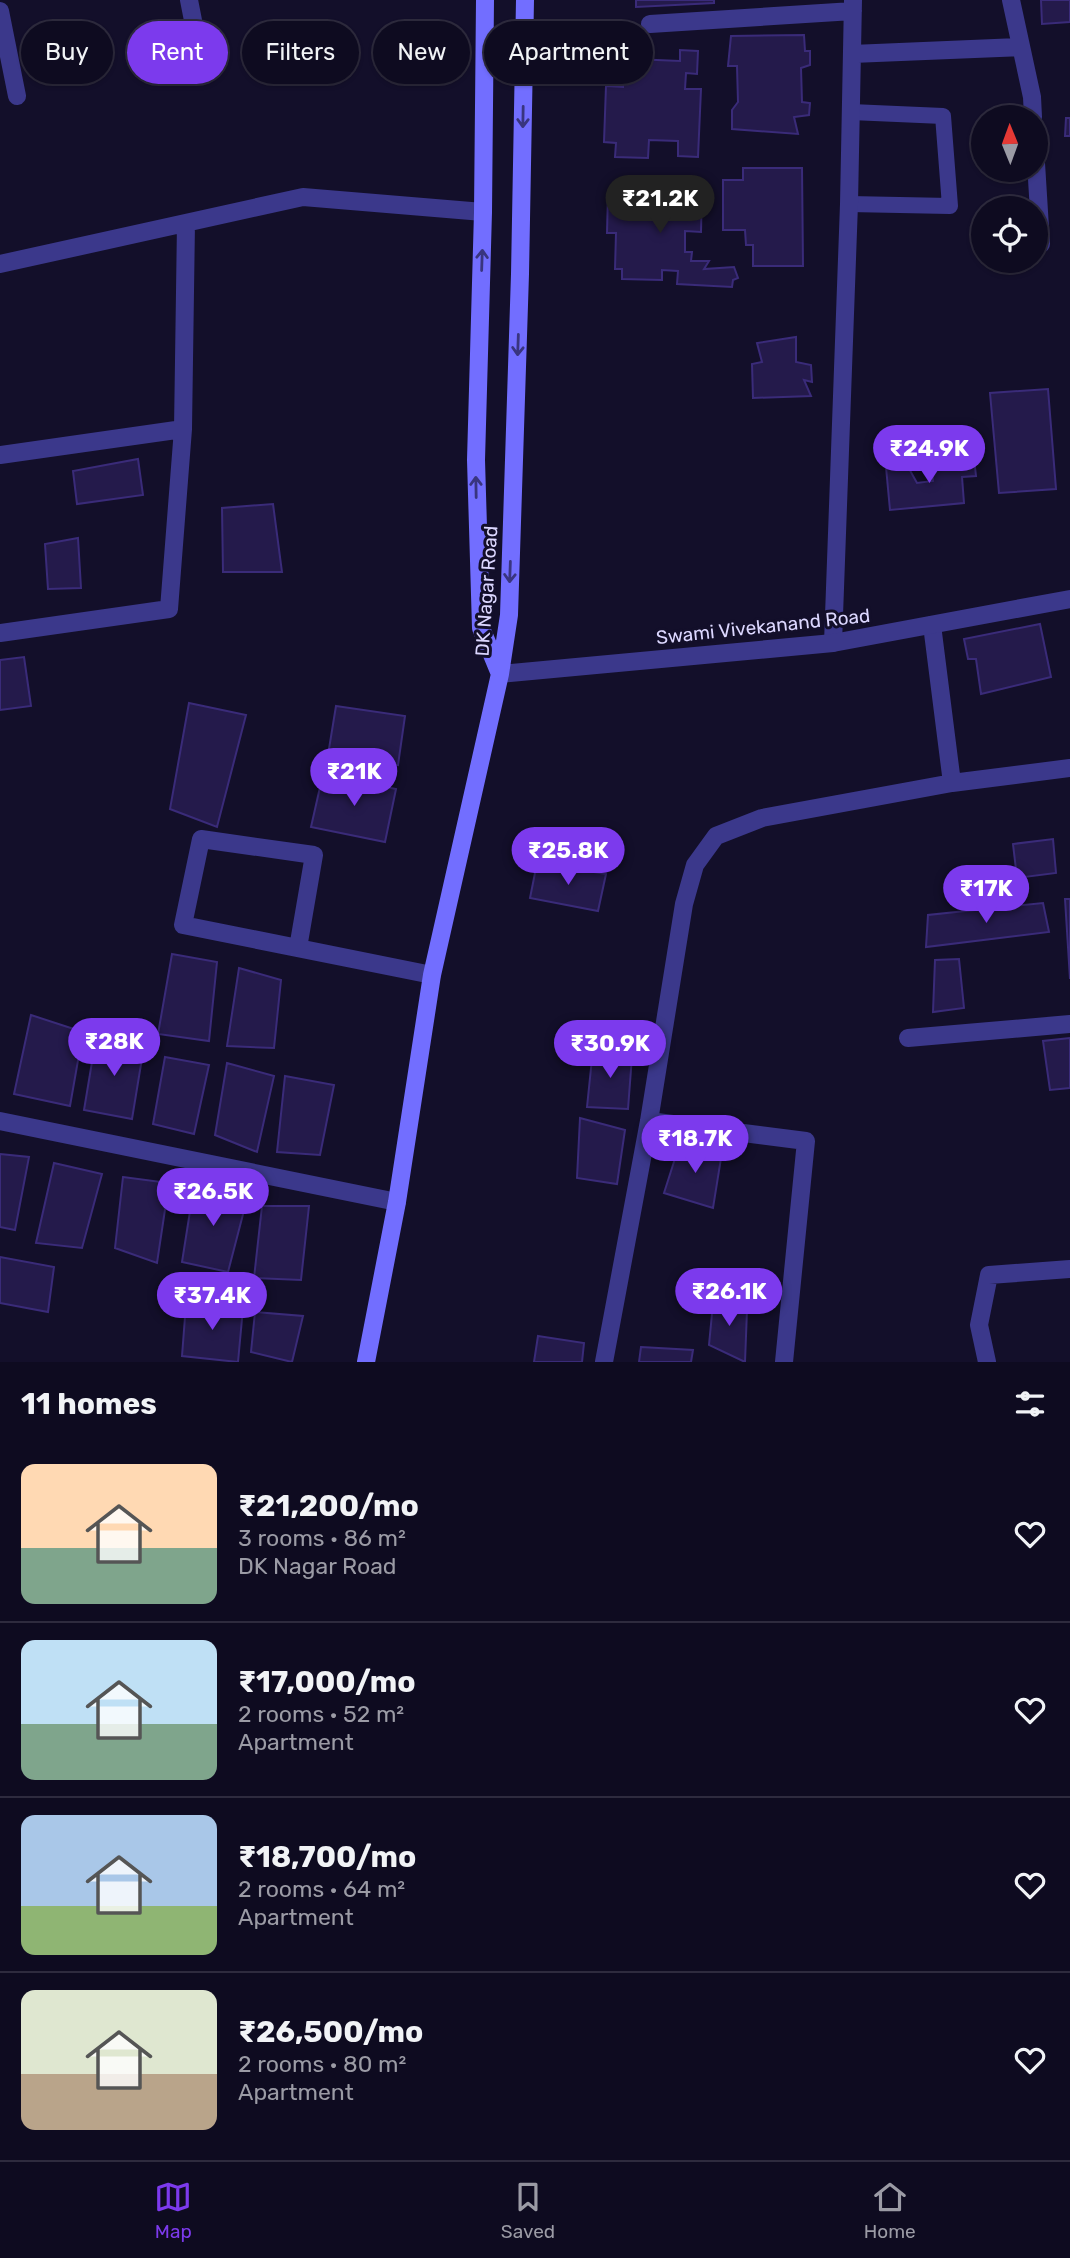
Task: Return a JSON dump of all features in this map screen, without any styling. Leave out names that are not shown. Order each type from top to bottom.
[{"type":"main road","name":"DK Nagar Road","points":[[485,0],[483,212],[476,460],[481,628],[500,674]]},
{"type":"main road","name":"DK Nagar Road","points":[[500,674],[509,615],[526,0]]},
{"type":"main road","points":[[366,1362],[397,1202],[432,975],[500,674]]},
{"type":"street","points":[[189,0],[193,21]]},
{"type":"street","points":[[1011,0],[1032,105]]},
{"type":"street","points":[[653,24],[853,5],[849,204],[833,643]]},
{"type":"street","points":[[0,11],[17,96]]},
{"type":"street","points":[[852,54],[1021,47]]},
{"type":"street","points":[[0,264],[303,197],[483,212]]},
{"type":"street","points":[[0,633],[169,609],[183,429],[186,223]]},
{"type":"street","points":[[0,455],[183,429]]},
{"type":"street","name":"Swami Vivekanand Road","points":[[500,674],[833,643],[1070,599]]},
{"type":"street","points":[[932,625],[952,783]]},
{"type":"street","points":[[604,1362],[649,1121],[684,904],[695,865],[716,836],[762,818],[952,783],[1070,768]]},
{"type":"street","points":[[298,948],[314,855],[201,839],[183,925],[432,975]]},
{"type":"street","points":[[908,1038],[1070,1024]]},
{"type":"street","points":[[0,1121],[397,1202]]},
{"type":"street","points":[[649,1121],[807,1141],[784,1362]]},
{"type":"street","points":[[987,1362],[979,1325],[989,1275],[1070,1269]]},
{"type":"lane","points":[[849,204],[950,206],[943,116],[851,112]]},
{"type":"building","points":[[636,0],[714,0],[714,3],[636,7]]},
{"type":"building","points":[[1041,0],[1070,0],[1070,22],[1042,24]]},
{"type":"building","points":[[804,35],[805,51],[810,51],[810,65],[801,68],[802,102],[810,103],[809,115],[794,117],[798,134],[732,129],[732,110],[738,102],[737,66],[728,66],[731,36]]},
{"type":"building","points":[[680,50],[698,51],[697,74],[686,73],[685,89],[701,89],[698,157],[678,156],[678,141],[649,140],[648,158],[615,157],[616,143],[604,142],[606,86],[623,87],[623,84],[653,84],[653,60],[680,61]]},
{"type":"building","points":[[1066,118],[1070,118],[1070,136],[1065,136]]},
{"type":"building","points":[[743,168],[802,168],[803,266],[753,266],[753,245],[746,245],[745,230],[723,230],[723,180],[743,180]]},
{"type":"building","points":[[617,186],[702,187],[701,232],[685,231],[685,252],[692,252],[691,261],[709,261],[704,269],[734,267],[738,278],[733,280],[732,287],[677,284],[678,271],[662,270],[662,280],[622,279],[622,269],[615,269],[616,233],[607,233],[608,194],[618,195]]},
{"type":"building","points":[[796,337],[796,362],[811,365],[812,382],[804,380],[811,396],[753,398],[752,364],[762,362],[757,343]]},
{"type":"building","points":[[1048,389],[1056,489],[999,493],[990,393]]},
{"type":"building","points":[[974,458],[976,476],[962,477],[964,503],[890,510],[886,467],[907,465],[917,483],[933,481],[931,462]]},
{"type":"building","points":[[138,459],[143,495],[77,504],[73,471]]},
{"type":"building","points":[[273,504],[282,572],[223,572],[222,508]]},
{"type":"building","points":[[78,538],[81,588],[48,589],[45,544]]},
{"type":"building","points":[[1040,624],[1051,677],[981,694],[976,659],[968,659],[964,639]]},
{"type":"building","points":[[24,657],[31,706],[0,710],[0,660]]},
{"type":"building","points":[[189,703],[246,715],[217,827],[170,809]]},
{"type":"building","points":[[336,706],[405,716],[398,765],[328,755]]},
{"type":"building","points":[[323,774],[396,789],[385,842],[311,827]]},
{"type":"building","points":[[1053,839],[1056,873],[1017,878],[1013,844]]},
{"type":"building","points":[[537,863],[606,874],[598,911],[530,898]]},
{"type":"building","points":[[1065,899],[1070,899],[1070,979]]},
{"type":"building","points":[[1043,903],[1049,932],[926,947],[928,915]]},
{"type":"building","points":[[172,954],[217,962],[209,1041],[158,1034]]},
{"type":"building","points":[[959,959],[964,1008],[933,1012],[935,960]]},
{"type":"building","points":[[239,968],[281,980],[274,1048],[227,1046]]},
{"type":"building","points":[[31,1015],[83,1032],[70,1106],[14,1094]]},
{"type":"building","points":[[96,1038],[144,1046],[132,1119],[84,1110]]},
{"type":"building","points":[[1070,1038],[1070,1088],[1050,1090],[1043,1041]]},
{"type":"building","points":[[593,1049],[632,1056],[628,1109],[587,1107]]},
{"type":"building","points":[[165,1057],[209,1065],[194,1134],[153,1124]]},
{"type":"building","points":[[227,1063],[274,1076],[257,1152],[215,1135]]},
{"type":"building","points":[[285,1076],[334,1085],[320,1155],[277,1152]]},
{"type":"building","points":[[580,1118],[625,1130],[617,1184],[577,1178]]},
{"type":"building","points":[[680,1143],[722,1152],[713,1208],[664,1193]]},
{"type":"building","points":[[0,1154],[29,1157],[15,1230],[0,1227]]},
{"type":"building","points":[[54,1163],[102,1174],[82,1248],[36,1243]]},
{"type":"building","points":[[123,1177],[169,1183],[157,1263],[115,1248]]},
{"type":"building","points":[[194,1186],[248,1195],[228,1272],[182,1262]]},
{"type":"building","points":[[262,1206],[309,1206],[301,1280],[254,1278]]},
{"type":"building","points":[[0,1257],[54,1267],[48,1312],[0,1303]]},
{"type":"building","points":[[714,1293],[747,1310],[745,1362],[709,1345]]},
{"type":"building","points":[[186,1304],[243,1308],[238,1362],[182,1356]]},
{"type":"building","points":[[255,1312],[303,1316],[292,1362],[251,1352]]},
{"type":"building","points":[[538,1336],[584,1343],[582,1362],[534,1362]]},
{"type":"building","points":[[641,1347],[693,1350],[691,1362],[639,1362]]}]
